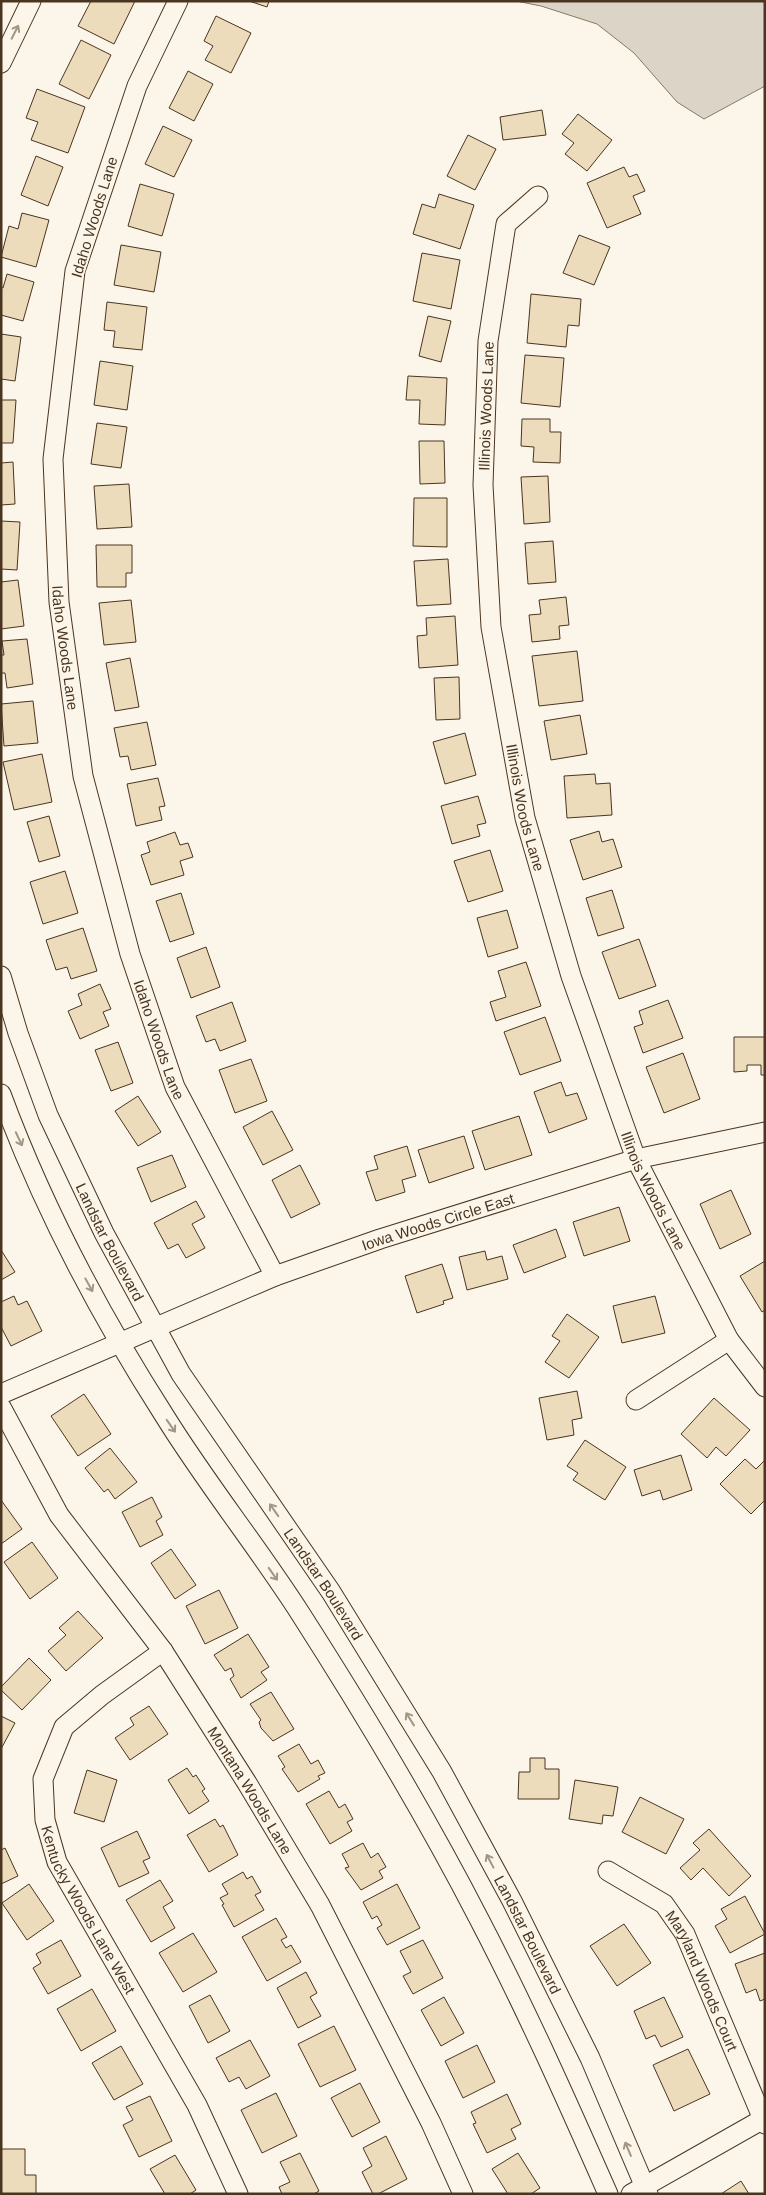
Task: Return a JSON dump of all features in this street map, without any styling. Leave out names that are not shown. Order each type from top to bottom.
[{"type":"street","points":[[1,63],[30,1]]},
{"type":"street","name":"Idaho Woods Lane","points":[[178,1],[137,86],[74,270],[53,458],[59,602],[83,776],[130,954],[175,1088],[275,1276]]},
{"type":"street","name":"Illinois Woods Lane","points":[[538,196],[506,224],[488,341],[483,485],[491,627],[525,818],[571,976],[636,1159],[729,1340],[765,1387]]},
{"type":"street","name":"Landstar Boulevard","points":[[1,976],[18,1033],[48,1115],[104,1233],[181,1374],[331,1592],[442,1772],[512,1901],[590,2058],[641,2191]]},
{"type":"street","points":[[1,1094],[15,1131],[71,1252],[164,1416],[299,1611],[405,1782],[484,1928],[559,2082],[608,2194]]},
{"type":"street","name":"Iowa Woods Circle East","points":[[1,1394],[275,1276],[387,1237],[636,1159],[765,1132]]},
{"type":"street","points":[[636,1400],[729,1340]]},
{"type":"street","name":"Montana Woods Lane","points":[[1,1407],[59,1515],[163,1651],[247,1783],[320,1905],[431,2123],[463,2194]]},
{"type":"street","name":"Kentucky Woods Lane West","points":[[163,1651],[102,1694],[64,1727],[43,1779],[45,1820],[57,1862],[196,2105],[238,2194]]},
{"type":"street","name":"Maryland Woods Court","points":[[608,1871],[664,1904],[685,1934],[764,2121]]},
{"type":"street","points":[[641,2191],[764,2121]]},
{"type":"shaded area","points":[[516,1],[765,1],[765,86],[704,119],[677,102],[634,53],[597,24],[541,6]]},
{"type":"building","points":[[91,1],[135,1],[114,44],[78,26]]},
{"type":"building","points":[[249,1],[269,1],[267,7]]},
{"type":"building","points":[[216,16],[251,33],[231,73],[205,60],[213,46],[204,41]]},
{"type":"building","points":[[81,40],[111,55],[89,99],[59,84]]},
{"type":"building","points":[[188,71],[213,84],[194,121],[169,108]]},
{"type":"building","points":[[37,89],[85,107],[68,153],[31,140],[38,122],[26,118]]},
{"type":"building","points":[[542,110],[546,135],[503,140],[500,117]]},
{"type":"building","points":[[578,114],[612,140],[587,171],[565,154],[574,143],[562,134]]},
{"type":"building","points":[[163,126],[192,140],[174,177],[145,164]]},
{"type":"building","points":[[468,135],[496,149],[475,190],[447,176]]},
{"type":"building","points":[[36,156],[63,167],[48,206],[21,195]]},
{"type":"building","points":[[624,167],[629,177],[637,174],[645,191],[633,196],[641,214],[607,228],[587,183]]},
{"type":"building","points":[[140,184],[174,194],[162,236],[128,226]]},
{"type":"building","points":[[439,194],[474,205],[460,249],[413,234],[422,204],[435,208]]},
{"type":"building","points":[[22,213],[49,220],[36,267],[1,257],[9,226],[18,229]]},
{"type":"building","points":[[579,235],[610,247],[594,285],[563,273]]},
{"type":"building","points":[[121,245],[161,252],[154,292],[114,285]]},
{"type":"building","points":[[422,253],[460,260],[451,309],[413,301]]},
{"type":"building","points":[[7,274],[34,282],[23,321],[1,315],[1,287],[3,288]]},
{"type":"building","points":[[531,294],[581,299],[579,326],[568,325],[566,347],[527,343]]},
{"type":"building","points":[[107,302],[147,307],[142,350],[113,347],[115,331],[104,330]]},
{"type":"building","points":[[428,316],[451,321],[441,362],[419,356]]},
{"type":"building","points":[[1,334],[21,337],[15,381],[1,379]]},
{"type":"building","points":[[525,355],[564,358],[560,407],[521,403]]},
{"type":"building","points":[[100,361],[133,366],[127,410],[94,405]]},
{"type":"building","points":[[408,376],[447,378],[445,425],[419,424],[420,400],[406,400]]},
{"type":"building","points":[[1,400],[16,400],[13,443],[1,443]]},
{"type":"building","points":[[522,419],[550,419],[550,432],[561,432],[560,463],[533,462],[534,447],[521,446]]},
{"type":"building","points":[[97,423],[127,427],[121,468],[91,464]]},
{"type":"building","points":[[419,441],[444,441],[445,483],[420,484]]},
{"type":"building","points":[[13,462],[15,504],[1,505],[1,463]]},
{"type":"building","points":[[548,476],[550,522],[524,524],[521,477]]},
{"type":"building","points":[[129,484],[132,527],[97,529],[94,486]]},
{"type":"building","points":[[414,498],[447,498],[447,547],[413,546]]},
{"type":"building","points":[[1,521],[20,522],[17,570],[1,569]]},
{"type":"building","points":[[553,541],[556,582],[528,584],[525,543]]},
{"type":"building","points":[[96,545],[132,545],[132,573],[126,573],[126,587],[97,587]]},
{"type":"building","points":[[448,559],[451,604],[417,606],[414,561]]},
{"type":"building","points":[[18,580],[24,626],[1,629],[1,582]]},
{"type":"building","points":[[566,597],[569,625],[559,626],[560,639],[532,642],[529,615],[541,614],[539,600]]},
{"type":"building","points":[[131,600],[136,642],[104,645],[99,603]]},
{"type":"building","points":[[455,616],[458,665],[419,668],[417,636],[427,635],[426,618]]},
{"type":"building","points":[[27,639],[33,684],[7,688],[5,673],[1,673],[1,655],[4,655],[2,641]]},
{"type":"building","points":[[577,651],[583,701],[539,706],[532,656]]},
{"type":"building","points":[[130,658],[139,707],[115,711],[106,663]]},
{"type":"building","points":[[459,677],[460,719],[436,720],[434,678]]},
{"type":"building","points":[[33,701],[38,743],[4,746],[1,704]]},
{"type":"building","points":[[580,715],[587,754],[551,760],[544,721]]},
{"type":"building","points":[[147,722],[156,765],[131,770],[128,756],[120,757],[114,728]]},
{"type":"building","points":[[465,733],[476,775],[445,784],[433,742]]},
{"type":"building","points":[[42,754],[52,802],[14,810],[3,762]]},
{"type":"building","points":[[595,774],[596,784],[610,783],[612,815],[567,818],[564,776]]},
{"type":"building","points":[[158,778],[165,806],[159,807],[162,820],[136,826],[127,784]]},
{"type":"building","points":[[478,796],[486,823],[477,825],[480,836],[452,844],[441,806]]},
{"type":"building","points":[[49,816],[60,856],[39,862],[27,822]]},
{"type":"building","points":[[599,831],[602,842],[613,839],[622,867],[583,880],[570,840]]},
{"type":"building","points":[[175,832],[180,845],[188,843],[193,857],[180,861],[184,875],[151,885],[141,855],[150,852],[147,842]]},
{"type":"building","points":[[490,850],[503,891],[468,902],[454,861]]},
{"type":"building","points":[[65,871],[78,913],[43,924],[30,882]]},
{"type":"building","points":[[612,890],[624,928],[598,936],[586,898]]},
{"type":"building","points":[[181,893],[194,934],[170,942],[156,901]]},
{"type":"building","points":[[507,910],[518,948],[488,957],[477,918]]},
{"type":"building","points":[[83,928],[97,971],[71,979],[67,967],[56,970],[46,940]]},
{"type":"building","points":[[639,939],[656,986],[619,999],[602,952]]},
{"type":"building","points":[[206,947],[220,987],[191,998],[177,958]]},
{"type":"building","points":[[526,962],[541,1006],[496,1021],[490,1002],[506,997],[498,971]]},
{"type":"building","points":[[100,984],[111,1009],[103,1012],[109,1026],[80,1039],[68,1011],[82,1005],[78,994]]},
{"type":"building","points":[[668,1000],[683,1038],[643,1053],[634,1027],[643,1024],[639,1011]]},
{"type":"building","points":[[232,1002],[246,1041],[220,1051],[215,1039],[206,1042],[196,1016]]},
{"type":"building","points":[[545,1017],[561,1061],[520,1075],[504,1032]]},
{"type":"building","points":[[734,1037],[765,1037],[765,1075],[761,1075],[761,1065],[747,1065],[747,1071],[734,1072]]},
{"type":"building","points":[[118,1042],[133,1083],[111,1091],[95,1050]]},
{"type":"building","points":[[683,1053],[700,1099],[664,1113],[646,1067]]},
{"type":"building","points":[[251,1059],[267,1101],[235,1113],[219,1070]]},
{"type":"building","points":[[561,1082],[566,1096],[577,1093],[587,1119],[549,1133],[534,1092]]},
{"type":"building","points":[[138,1096],[161,1132],[138,1146],[115,1111]]},
{"type":"building","points":[[272,1111],[293,1150],[263,1165],[243,1127]]},
{"type":"building","points":[[519,1116],[532,1155],[485,1170],[472,1131]]},
{"type":"building","points":[[464,1136],[474,1168],[429,1183],[418,1150]]},
{"type":"building","points":[[407,1146],[416,1176],[402,1180],[405,1192],[376,1201],[366,1172],[378,1169],[374,1156]]},
{"type":"building","points":[[172,1155],[186,1187],[151,1202],[137,1168]]},
{"type":"building","points":[[300,1165],[320,1204],[291,1218],[272,1180]]},
{"type":"building","points":[[731,1190],[751,1234],[720,1249],[700,1204]]},
{"type":"building","points":[[196,1201],[205,1217],[192,1224],[205,1248],[186,1258],[178,1244],[168,1249],[154,1223]]},
{"type":"building","points":[[619,1207],[630,1241],[584,1256],[573,1222]]},
{"type":"building","points":[[556,1229],[566,1257],[524,1273],[513,1245]]},
{"type":"building","points":[[1,1250],[15,1272],[1,1280]]},
{"type":"building","points":[[485,1251],[487,1260],[502,1256],[508,1279],[467,1290],[459,1257]]},
{"type":"building","points":[[765,1261],[765,1310],[762,1312],[740,1276]]},
{"type":"building","points":[[442,1264],[453,1298],[443,1301],[444,1304],[417,1313],[405,1276]]},
{"type":"building","points":[[14,1296],[18,1305],[27,1301],[42,1331],[11,1346],[1,1327],[1,1302]]},
{"type":"building","points":[[655,1296],[665,1333],[622,1343],[613,1306]]},
{"type":"building","points":[[567,1314],[599,1337],[569,1378],[545,1362],[560,1341],[552,1336]]},
{"type":"building","points":[[577,1391],[582,1418],[572,1420],[574,1435],[547,1440],[539,1398]]},
{"type":"building","points":[[84,1394],[111,1434],[78,1456],[51,1416]]},
{"type":"building","points":[[714,1398],[750,1430],[726,1456],[716,1447],[707,1458],[681,1434]]},
{"type":"building","points":[[585,1440],[626,1467],[605,1500],[573,1480],[578,1473],[567,1466]]},
{"type":"building","points":[[110,1448],[137,1482],[115,1499],[108,1489],[104,1492],[85,1468]]},
{"type":"building","points":[[681,1455],[692,1490],[663,1500],[660,1490],[642,1496],[634,1470]]},
{"type":"building","points":[[745,1459],[756,1469],[765,1460],[765,1500],[751,1514],[720,1484]]},
{"type":"building","points":[[152,1497],[162,1517],[156,1521],[163,1535],[140,1547],[122,1512]]},
{"type":"building","points":[[1,1500],[22,1529],[1,1544]]},
{"type":"building","points":[[32,1542],[58,1578],[30,1599],[4,1562]]},
{"type":"building","points":[[171,1549],[196,1585],[175,1599],[151,1563]]},
{"type":"building","points":[[219,1590],[238,1628],[205,1644],[186,1606]]},
{"type":"building","points":[[78,1611],[103,1638],[66,1671],[48,1651],[66,1635],[59,1628]]},
{"type":"building","points":[[248,1634],[269,1667],[261,1672],[267,1680],[241,1698],[230,1679],[234,1676],[231,1668],[225,1671],[214,1655]]},
{"type":"building","points":[[29,1658],[51,1680],[22,1710],[1,1690],[1,1687]]},
{"type":"building","points":[[271,1692],[294,1729],[273,1741],[261,1728],[259,1722],[261,1720],[250,1704]]},
{"type":"building","points":[[149,1706],[168,1734],[130,1760],[115,1738],[134,1725],[130,1718]]},
{"type":"building","points":[[1,1716],[15,1723],[1,1749]]},
{"type":"building","points":[[299,1744],[311,1764],[318,1760],[325,1773],[318,1776],[320,1779],[298,1792],[282,1769],[285,1767],[278,1756]]},
{"type":"building","points":[[530,1758],[545,1758],[545,1769],[559,1769],[559,1799],[518,1799],[519,1772],[530,1772]]},
{"type":"building","points":[[187,1768],[193,1777],[196,1775],[205,1789],[202,1791],[209,1801],[189,1814],[168,1780]]},
{"type":"building","points":[[87,1770],[117,1780],[104,1822],[74,1813]]},
{"type":"building","points":[[575,1780],[618,1787],[613,1816],[603,1815],[602,1824],[569,1819]]},
{"type":"building","points":[[329,1791],[339,1808],[345,1804],[353,1819],[347,1822],[352,1831],[330,1844],[306,1804]]},
{"type":"building","points":[[640,1797],[684,1819],[666,1854],[622,1832]]},
{"type":"building","points":[[215,1819],[220,1827],[223,1825],[238,1855],[209,1872],[187,1835]]},
{"type":"building","points":[[709,1829],[751,1876],[729,1896],[703,1868],[691,1880],[680,1868],[700,1850],[693,1843]]},
{"type":"building","points":[[137,1831],[150,1858],[143,1861],[149,1873],[119,1887],[101,1848]]},
{"type":"building","points":[[363,1843],[371,1858],[378,1853],[386,1867],[379,1871],[383,1878],[361,1890],[345,1868],[349,1867],[342,1854]]},
{"type":"building","points":[[5,1848],[18,1876],[1,1884],[1,1850]]},
{"type":"building","points":[[243,1872],[247,1879],[252,1876],[261,1892],[255,1895],[264,1910],[234,1927],[220,1898],[228,1894],[222,1884]]},
{"type":"building","points":[[160,1880],[173,1901],[163,1907],[175,1928],[151,1942],[126,1900]]},
{"type":"building","points":[[29,1884],[54,1921],[27,1940],[2,1903]]},
{"type":"building","points":[[397,1884],[420,1928],[387,1945],[377,1928],[382,1925],[377,1916],[372,1919],[363,1902]]},
{"type":"building","points":[[745,1896],[765,1934],[730,1953],[715,1926],[727,1919],[721,1909]]},
{"type":"building","points":[[276,1918],[287,1937],[281,1940],[286,1948],[291,1945],[301,1962],[267,1981],[242,1937]]},
{"type":"building","points":[[624,1924],[651,1963],[617,1986],[590,1946]]},
{"type":"building","points":[[193,1933],[217,1972],[183,1992],[159,1953]]},
{"type":"building","points":[[61,1940],[81,1976],[48,1994],[33,1968],[41,1963],[36,1954]]},
{"type":"building","points":[[423,1940],[443,1978],[413,1994],[403,1976],[411,1972],[400,1951]]},
{"type":"building","points":[[765,1953],[765,1999],[760,2001],[756,1989],[746,1993],[735,1964]]},
{"type":"building","points":[[306,1972],[317,1993],[310,1997],[321,2016],[298,2028],[277,1988]]},
{"type":"building","points":[[92,1989],[116,2031],[81,2051],[57,2009]]},
{"type":"building","points":[[210,1995],[230,2031],[208,2043],[189,2006]]},
{"type":"building","points":[[444,1997],[464,2033],[441,2046],[421,2010]]},
{"type":"building","points":[[664,1997],[683,2037],[661,2047],[655,2035],[646,2039],[634,2011]]},
{"type":"building","points":[[334,2026],[356,2070],[320,2087],[298,2044]]},
{"type":"building","points":[[250,2040],[270,2076],[246,2089],[239,2077],[229,2082],[216,2058]]},
{"type":"building","points":[[477,2045],[495,2082],[463,2098],[445,2061]]},
{"type":"building","points":[[121,2046],[143,2084],[114,2100],[92,2063]]},
{"type":"building","points":[[688,2049],[710,2094],[674,2111],[653,2065]]},
{"type":"building","points":[[360,2083],[380,2122],[352,2137],[331,2098]]},
{"type":"building","points":[[276,2093],[297,2136],[262,2153],[241,2110]]},
{"type":"building","points":[[507,2094],[521,2124],[511,2129],[516,2139],[487,2153],[473,2124],[476,2123],[471,2112]]},
{"type":"building","points":[[150,2096],[172,2141],[139,2157],[123,2125],[133,2120],[126,2107]]},
{"type":"building","points":[[386,2136],[407,2179],[378,2194],[373,2194],[362,2172],[372,2166],[363,2148]]},
{"type":"building","points":[[1,2149],[25,2149],[25,2175],[36,2175],[36,2194],[1,2194]]},
{"type":"building","points":[[300,2153],[319,2191],[314,2194],[282,2194],[279,2187],[290,2182],[280,2162]]},
{"type":"building","points":[[518,2153],[540,2188],[531,2194],[508,2194],[492,2169]]},
{"type":"building","points":[[175,2155],[196,2190],[190,2194],[165,2194],[150,2169]]},
{"type":"building","points":[[741,2181],[749,2194],[721,2194]]}]
